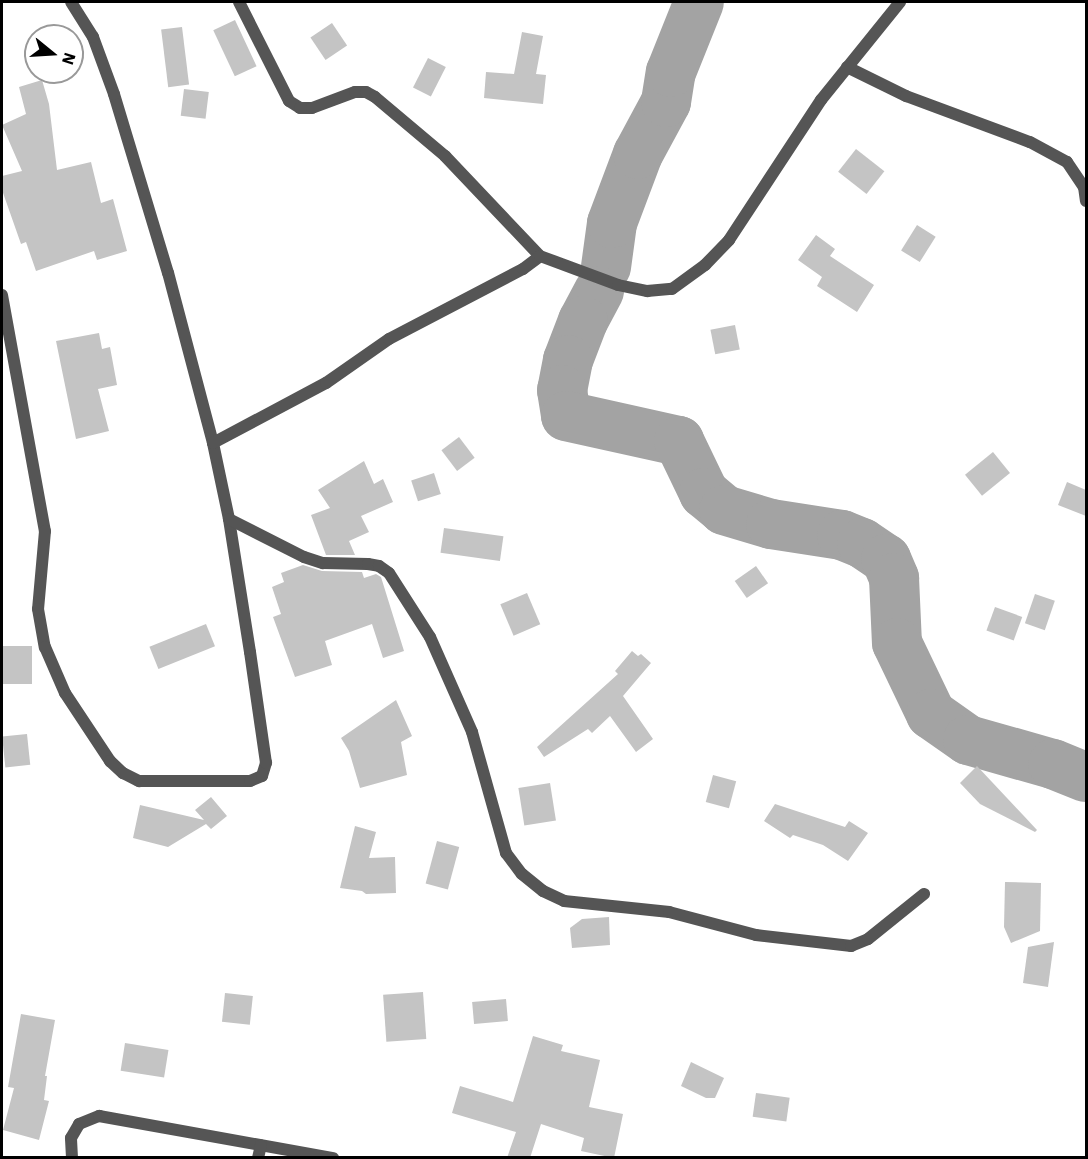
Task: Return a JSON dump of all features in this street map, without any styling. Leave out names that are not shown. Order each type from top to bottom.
[{"type":"street","points":[[2,295],[45,531],[38,609],[45,646],[65,693],[110,760],[123,773],[139,781],[250,780],[262,776],[266,763],[230,519],[213,443],[168,273],[114,94],[93,37],[71,2]]},
{"type":"street","points":[[239,2],[289,101],[300,108],[312,108],[355,92],[366,92],[445,156],[540,256],[591,277],[647,291],[672,289],[705,266],[729,240],[797,134],[900,2]]},
{"type":"street","points":[[847,67],[906,96],[1030,142],[1067,162],[1084,187],[1086,201]]},
{"type":"street","points":[[213,443],[326,383],[389,339],[523,268],[540,256]]},
{"type":"street","points":[[230,519],[304,557],[323,563],[380,566],[389,573],[430,637],[471,732],[506,853],[522,874],[543,891],[564,901],[669,912],[756,935],[851,946],[868,939],[924,894]]},
{"type":"street","points":[[72,1158],[71,1138],[79,1124],[99,1116],[260,1151],[333,1158]]},
{"type":"building","points":[[235,20],[257,66],[235,76],[213,30]]},
{"type":"building","points":[[332,23],[347,45],[326,60],[310,38]]},
{"type":"building","points":[[182,27],[189,85],[168,87],[161,30]]},
{"type":"building","points":[[522,32],[543,36],[536,74],[546,75],[543,104],[484,98],[486,72],[514,74]]},
{"type":"building","points":[[428,58],[446,67],[431,96],[413,87]]},
{"type":"building","points":[[43,84],[49,104],[57,170],[91,162],[101,203],[113,199],[127,251],[97,260],[94,251],[36,271],[26,242],[21,244],[2,190],[2,176],[22,171],[2,125],[26,114],[19,87]]},
{"type":"building","points":[[184,89],[209,92],[206,119],[181,116]]},
{"type":"building","points":[[856,149],[884,171],[867,194],[838,172]]},
{"type":"building","points":[[917,225],[936,237],[920,262],[901,250]]},
{"type":"building","points":[[816,235],[835,249],[830,256],[874,285],[857,312],[817,286],[822,277],[798,260]]},
{"type":"building","points":[[735,325],[740,350],[715,354],[710,330]]},
{"type":"building","points":[[99,333],[102,349],[110,347],[117,385],[98,389],[109,431],[76,439],[56,341]]},
{"type":"building","points":[[459,437],[475,458],[457,471],[441,450]]},
{"type":"building","points":[[993,452],[1010,473],[982,496],[965,475]]},
{"type":"building","points":[[364,461],[374,484],[383,479],[393,502],[361,516],[369,532],[349,541],[355,555],[326,555],[311,515],[330,508],[318,490]]},
{"type":"building","points":[[434,473],[441,494],[418,501],[411,480]]},
{"type":"building","points":[[1067,482],[1086,490],[1086,516],[1058,505]]},
{"type":"building","points":[[444,528],[503,536],[500,561],[441,553]]},
{"type":"building","points":[[303,565],[322,571],[362,572],[364,578],[376,574],[381,577],[404,651],[383,658],[372,624],[325,641],[332,665],[295,677],[273,617],[281,614],[272,587],[284,582],[281,573]]},
{"type":"building","points":[[756,566],[768,583],[747,598],[735,581]]},
{"type":"building","points":[[527,593],[540,624],[514,636],[500,604]]},
{"type":"building","points":[[1035,594],[1055,601],[1045,630],[1025,623]]},
{"type":"building","points":[[995,607],[1022,617],[1014,640],[986,630]]},
{"type":"building","points":[[206,624],[215,646],[158,669],[149,647]]},
{"type":"building","points":[[2,646],[32,646],[32,684],[2,684]]},
{"type":"building","points":[[632,651],[638,656],[641,654],[651,663],[623,696],[653,739],[636,752],[610,716],[592,733],[588,729],[544,757],[537,747],[618,674],[615,671]]},
{"type":"building","points":[[396,700],[412,736],[401,742],[407,775],[360,788],[349,751],[341,738]]},
{"type":"building","points":[[27,734],[30,765],[5,767],[2,737]]},
{"type":"building","points":[[977,766],[1037,830],[1035,832],[980,804],[960,783]]},
{"type":"building","points":[[713,775],[736,781],[729,808],[706,802]]},
{"type":"building","points":[[550,783],[556,821],[524,826],[518,788]]},
{"type":"building","points":[[211,797],[227,816],[211,829],[206,824],[168,847],[133,838],[140,805],[204,820],[195,810]]},
{"type":"building","points":[[775,804],[845,827],[849,821],[868,833],[848,861],[823,845],[793,835],[790,838],[764,821]]},
{"type":"building","points":[[355,826],[376,832],[369,858],[395,857],[396,893],[366,894],[362,891],[340,888]]},
{"type":"building","points":[[437,841],[459,847],[448,889],[426,884]]},
{"type":"building","points":[[1005,882],[1041,883],[1040,931],[1011,943],[1004,927]]},
{"type":"building","points":[[609,917],[610,945],[572,948],[570,928],[582,919]]},
{"type":"building","points":[[1054,942],[1048,987],[1023,983],[1028,947]]},
{"type":"building","points":[[423,992],[426,1039],[386,1042],[383,995]]},
{"type":"building","points":[[225,993],[253,996],[250,1025],[222,1022]]},
{"type":"building","points":[[506,999],[508,1021],[474,1024],[472,1002]]},
{"type":"building","points":[[21,1014],[55,1020],[45,1076],[47,1076],[44,1100],[49,1101],[39,1140],[3,1130],[14,1088],[8,1087]]},
{"type":"building","points":[[533,1036],[563,1045],[561,1051],[600,1060],[589,1107],[623,1114],[614,1158],[581,1151],[584,1138],[541,1124],[530,1158],[507,1158],[516,1132],[452,1113],[460,1086],[513,1102]]},
{"type":"building","points":[[125,1043],[168,1050],[164,1078],[121,1071]]},
{"type":"building","points":[[691,1062],[724,1078],[715,1098],[706,1098],[681,1086]]},
{"type":"building","points":[[756,1093],[790,1098],[786,1121],[753,1117]]},
{"type":"waterway","points":[[606,267],[612,223],[638,154],[666,102],[671,72],[699,2]]},
{"type":"waterway","points":[[599,291],[583,321],[568,360],[562,390],[566,416],[679,441],[704,493],[724,510],[771,524],[842,535],[862,543],[886,559],[894,578],[897,643],[931,714],[968,740],[1053,764],[1086,777]]}]
